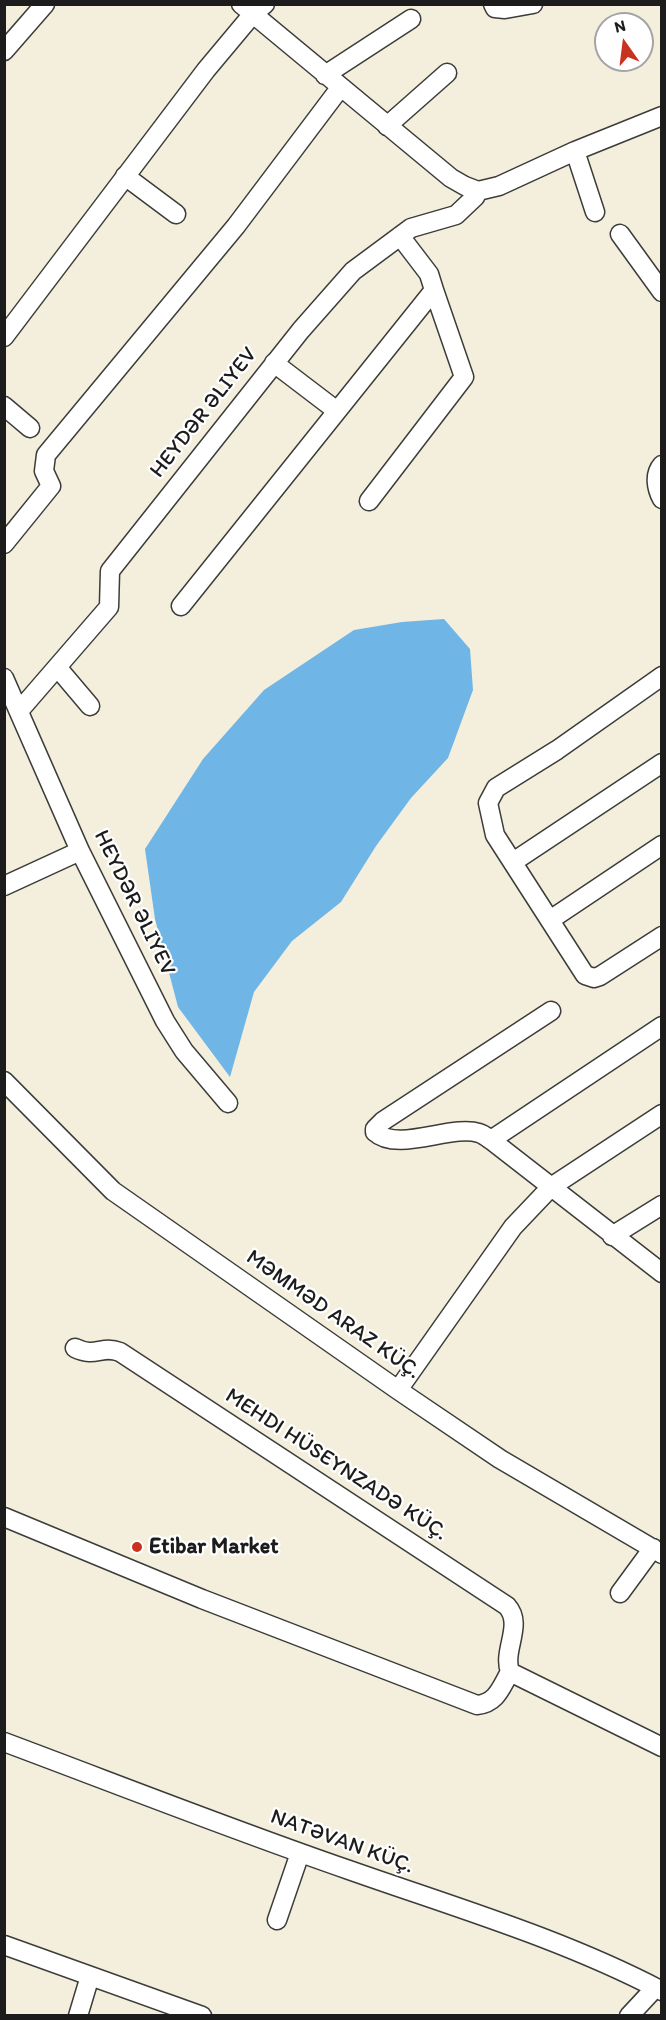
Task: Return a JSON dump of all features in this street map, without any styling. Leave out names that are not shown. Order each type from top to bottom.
[{"type":"street","points":[[4,51],[45,4]]},
{"type":"street","points":[[493,4],[495,8],[505,9],[533,4]]},
{"type":"street","points":[[4,337],[253,8],[340,88],[451,178],[478,191],[499,186],[575,151],[662,116]]},
{"type":"street","points":[[325,75],[411,19]]},
{"type":"street","points":[[387,126],[447,73]]},
{"type":"street","points":[[4,544],[51,486],[44,471],[46,455],[236,226],[340,88]]},
{"type":"street","points":[[575,151],[595,212]]},
{"type":"street","points":[[125,176],[176,214]]},
{"type":"street","name":"HEYDƏR ƏLIYEV","points":[[19,711],[109,607],[110,571],[274,363],[353,271],[411,228],[456,214],[475,197],[478,191]]},
{"type":"street","points":[[620,234],[662,292]]},
{"type":"street","points":[[369,501],[464,377],[429,274],[400,236]]},
{"type":"street","points":[[181,606],[434,290]]},
{"type":"street","points":[[274,363],[337,411]]},
{"type":"street","points":[[4,406],[30,428]]},
{"type":"street","points":[[662,465],[658,469],[657,482],[662,499]]},
{"type":"street","points":[[57,667],[90,706]]},
{"type":"street","points":[[662,676],[557,750],[496,788],[488,803],[495,834],[585,975],[589,978],[600,976],[662,936]]},
{"type":"street","name":"HEYDƏR ƏLIYEV","points":[[4,678],[80,851],[165,1021],[184,1051],[228,1103]]},
{"type":"street","points":[[513,862],[662,764]]},
{"type":"street","points":[[550,920],[662,845]]},
{"type":"street","points":[[4,886],[80,851]]},
{"type":"street","points":[[551,1011],[383,1121],[375,1129],[377,1134],[407,1140],[465,1131],[478,1132],[662,1273]]},
{"type":"street","points":[[491,1140],[662,1026]]},
{"type":"street","name":"MƏMMƏD ARAZ KÜÇ.","points":[[4,1081],[113,1191],[500,1459],[657,1551]]},
{"type":"street","points":[[398,1390],[513,1227],[551,1187],[662,1113]]},
{"type":"street","points":[[612,1236],[662,1205]]},
{"type":"street","name":"MEHDI HÜSEYNZADƏ KÜÇ.","points":[[75,1348],[86,1354],[111,1348],[120,1352],[507,1606],[514,1619],[507,1654],[510,1672]]},
{"type":"street","points":[[4,1517],[202,1599],[477,1705],[487,1704],[495,1698],[510,1672],[662,1747]]},
{"type":"street","points":[[620,1593],[657,1551]]},
{"type":"street","name":"NATƏVAN KÜÇ.","points":[[4,1742],[300,1853],[551,1941],[608,1964],[658,1990]]},
{"type":"street","points":[[276,1920],[300,1853]]},
{"type":"street","points":[[4,1945],[202,2016]]},
{"type":"street","points":[[78,2016],[90,1976]]},
{"type":"street","points":[[629,2016],[658,1990]]},
{"type":"water","points":[[444,619],[470,649],[473,690],[448,758],[411,798],[376,846],[341,902],[292,941],[254,992],[230,1077],[178,1007],[155,919],[145,849],[203,759],[264,690],[354,630],[402,622]]},
{"type":"place","name":"Etibar Market","points":[[137,1547]]}]
